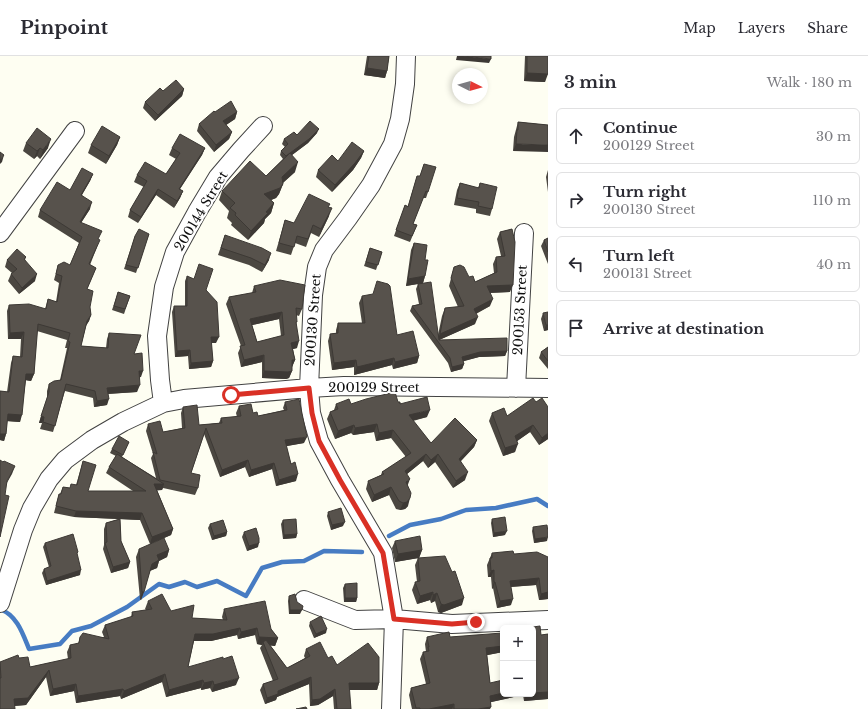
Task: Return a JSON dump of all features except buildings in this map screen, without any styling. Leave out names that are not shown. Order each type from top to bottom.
[{"type":"street","name":"200130 Street","points":[[391,709],[394,619],[383,553],[319,441],[312,413],[309,388],[313,295],[317,267],[324,250],[371,185],[393,144],[400,120],[405,84],[406,56]]},
{"type":"street","name":"200144 Street","points":[[163,403],[157,336],[164,287],[175,252],[196,212],[218,177],[263,126]]},
{"type":"street","points":[[0,233],[75,131]]},
{"type":"street","name":"200153 Street","points":[[516,388],[524,233]]},
{"type":"street","name":"200129 Street","points":[[2,591],[32,508],[49,479],[65,460],[92,440],[123,422],[163,403],[184,399],[344,386],[548,388]]},
{"type":"street","points":[[304,600],[355,620],[394,619],[452,624],[548,620]]},
{"type":"waterway","points":[[389,536],[410,525],[441,519],[466,510],[496,508],[537,499],[548,506]]},
{"type":"waterway","points":[[0,609],[15,620],[22,631],[29,649],[60,644],[72,631],[91,626],[127,607],[159,584],[169,587],[185,582],[197,587],[217,581],[246,596],[262,568],[282,562],[304,561],[324,551],[362,552]]},
{"type":"route","points":[[231,395],[309,388],[312,413],[319,441],[383,553],[394,619],[452,624],[476,622]]}]
